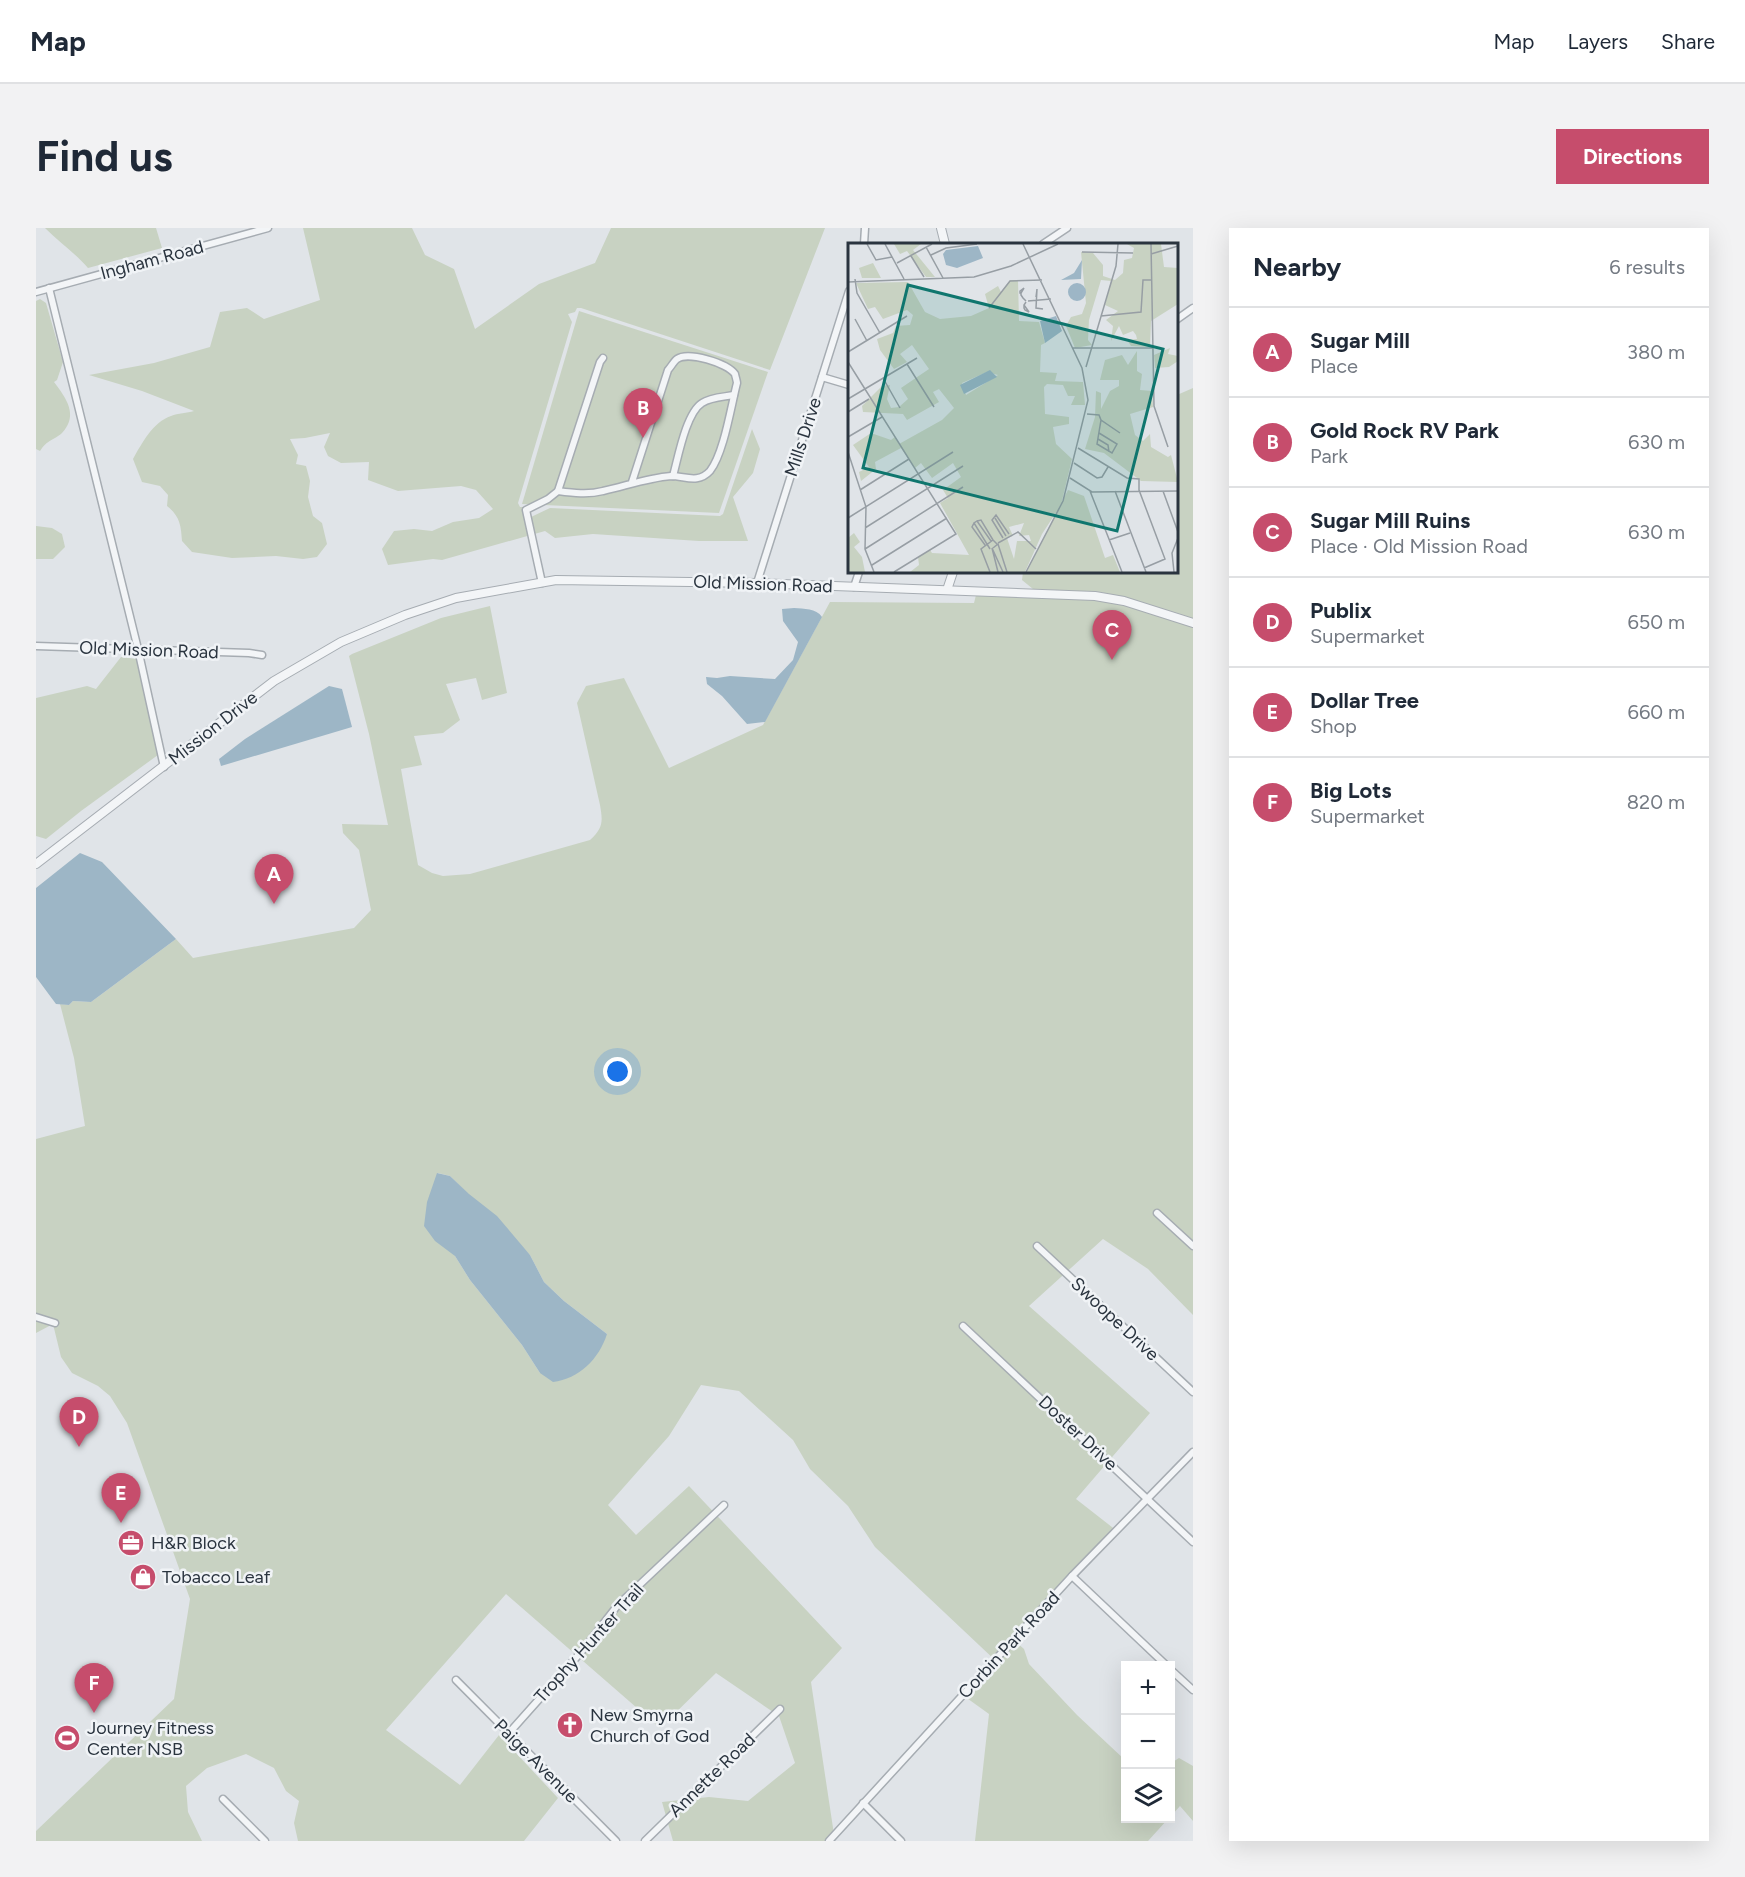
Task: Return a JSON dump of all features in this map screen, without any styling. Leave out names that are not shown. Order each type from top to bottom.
[{"type":"street","name":"Ingham Road","points":[[36,292],[268,228]]},
{"type":"street","points":[[864,243],[865,228]]},
{"type":"street","points":[[941,228],[945,243]]},
{"type":"street","points":[[1044,243],[1067,228]]},
{"type":"street","points":[[49,288],[138,649],[164,767]]},
{"type":"street","name":"Mills Drive","points":[[756,583],[848,294]]},
{"type":"street","points":[[1178,319],[1193,308]]},
{"type":"street","points":[[558,491],[577,494],[602,492],[632,482],[673,476],[693,479],[704,476],[711,469],[719,451],[737,383],[735,374],[725,366],[688,356],[677,359],[668,370],[632,482]]},
{"type":"street","points":[[542,583],[526,510],[558,491],[603,358]]},
{"type":"street","points":[[822,376],[848,385]]},
{"type":"street","points":[[673,476],[694,410],[702,403],[734,395]]},
{"type":"street","points":[[854,586],[859,573]]},
{"type":"street","points":[[947,590],[953,573]]},
{"type":"street","name":"Old Mission Road","points":[[405,615],[456,598],[556,580],[756,583],[1095,596],[1124,601],[1193,623]]},
{"type":"street","name":"Mission Drive","points":[[36,864],[274,681],[341,642],[405,615]]},
{"type":"street","name":"Old Mission Road","points":[[36,646],[262,655]]},
{"type":"street","points":[[1157,1213],[1193,1246]]},
{"type":"street","name":"Swoope Drive","points":[[1037,1245],[1193,1392]]},
{"type":"street","points":[[36,1317],[55,1323]]},
{"type":"street","name":"Doster Drive","points":[[963,1326],[1193,1542]]},
{"type":"street","name":"Corbin Park Road","points":[[829,1841],[1072,1576],[1193,1452]]},
{"type":"street","name":"Trophy Hunter Trail","points":[[508,1733],[582,1651],[617,1606],[724,1505]]},
{"type":"street","points":[[1072,1576],[1163,1661]]},
{"type":"street","points":[[1175,1674],[1193,1690]]},
{"type":"street","name":"Paige Avenue","points":[[456,1680],[616,1841]]},
{"type":"street","name":"Annette Road","points":[[645,1841],[780,1709]]},
{"type":"street","points":[[223,1799],[265,1841]]},
{"type":"street","points":[[862,1803],[901,1841]]},
{"type":"green space","points":[[45,228],[156,228],[162,248],[88,268]]},
{"type":"green space","points":[[303,228],[412,228],[425,255],[454,269],[475,329],[539,284],[595,263],[611,228],[825,228],[770,370],[581,308],[568,314],[572,322],[518,503],[520,507],[526,507],[531,517],[550,508],[720,516],[723,514],[752,429],[760,449],[753,473],[733,497],[748,541],[699,541],[593,534],[555,538],[545,531],[442,560],[433,559],[388,565],[382,549],[394,531],[414,529],[432,531],[453,522],[479,518],[493,509],[476,490],[461,486],[398,491],[368,480],[369,462],[341,463],[328,456],[324,447],[330,433],[290,439],[298,455],[296,464],[306,466],[310,481],[308,497],[313,516],[322,523],[327,544],[317,557],[303,559],[276,556],[232,558],[192,552],[182,541],[179,522],[167,506],[168,495],[160,486],[142,482],[133,459],[140,446],[159,423],[174,415],[194,411],[142,391],[89,375],[154,363],[210,347],[220,312],[247,308],[264,319],[320,300]]},
{"type":"green space","points":[[40,299],[46,303],[63,362],[57,380],[54,382],[69,407],[70,420],[62,433],[48,442],[40,451],[36,449],[36,301]]},
{"type":"green space","points":[[579,311],[768,372],[719,513],[522,504]]},
{"type":"green space","points":[[1193,388],[1193,620],[1101,592],[1033,589],[1022,580],[1023,573],[1178,573],[1178,395]]},
{"type":"green space","points":[[36,526],[52,528],[62,534],[65,547],[53,559],[36,559]]},
{"type":"green space","points":[[976,595],[1094,600],[1123,604],[1193,627],[1193,1315],[1148,1269],[1103,1239],[1029,1306],[1150,1413],[1076,1499],[1117,1531],[1016,1642],[1024,1649],[1029,1664],[1077,1715],[1121,1756],[1121,1823],[1164,1823],[1148,1841],[975,1841],[989,1714],[964,1696],[997,1662],[875,1547],[848,1506],[810,1469],[793,1440],[739,1391],[701,1385],[669,1436],[608,1505],[636,1535],[689,1486],[842,1648],[811,1682],[835,1841],[673,1841],[662,1802],[709,1797],[748,1801],[795,1763],[779,1716],[716,1673],[660,1728],[506,1594],[386,1730],[460,1785],[499,1735],[558,1798],[524,1841],[298,1841],[294,1823],[299,1801],[286,1791],[274,1768],[246,1754],[207,1768],[186,1786],[188,1812],[202,1841],[36,1841],[36,1831],[174,1699],[190,1599],[127,1423],[110,1396],[98,1386],[72,1373],[61,1357],[53,1324],[36,1333],[36,1139],[85,1126],[74,1058],[60,1004],[69,1005],[73,1001],[91,1002],[176,939],[193,958],[354,928],[371,910],[359,850],[343,833],[342,824],[388,825],[369,734],[349,656],[352,654],[441,618],[490,606],[507,693],[482,700],[476,678],[446,684],[460,720],[443,733],[414,736],[422,765],[401,769],[418,865],[443,876],[470,874],[590,840],[597,832],[602,820],[601,811],[577,703],[586,686],[624,678],[669,768],[763,725],[830,602],[974,603]],"holes":[[[438,1173],[450,1176],[530,1255],[544,1282],[564,1301],[607,1334],[540,1373],[522,1345],[470,1280],[455,1256],[434,1184]]]},
{"type":"green space","points":[[121,657],[137,659],[162,752],[46,839],[36,836],[36,698],[87,686],[96,689]]},
{"type":"green space","points":[[1179,1758],[1193,1766],[1193,1821],[1180,1806],[1175,1812],[1175,1760]]},
{"type":"water","points":[[782,609],[813,610],[822,617],[765,722],[747,724],[722,696],[707,684],[706,677],[775,679],[793,660],[798,642],[783,621]]},
{"type":"water","points":[[329,686],[342,689],[352,727],[221,766],[219,759],[245,739]]},
{"type":"water","points":[[80,853],[102,862],[176,939],[91,1002],[73,1001],[69,1005],[56,1004],[36,977],[36,888]]},
{"type":"water","points":[[437,1173],[450,1176],[497,1216],[530,1255],[544,1282],[564,1301],[607,1334],[599,1352],[579,1372],[553,1382],[540,1373],[522,1345],[470,1280],[455,1256],[435,1241],[424,1226],[427,1202]]},
{"type":"place","name":"Gold Rock RV Park","points":[[643,438]]},
{"type":"place","name":"Sugar Mill Ruins","points":[[1112,660]]},
{"type":"place","name":"Sugar Mill","points":[[274,904]]},
{"type":"place","name":"Publix","points":[[79,1447]]},
{"type":"place","name":"Dollar Tree","points":[[121,1523]]},
{"type":"place","name":"H&R Block","points":[[131,1543]]},
{"type":"place","name":"Tobacco Leaf","points":[[143,1577]]},
{"type":"place","name":"Big Lots","points":[[94,1713]]},
{"type":"place","name":"New Smyrna Church of God","points":[[570,1725]]},
{"type":"place","name":"Journey Fitness Center NSB","points":[[67,1738]]}]
